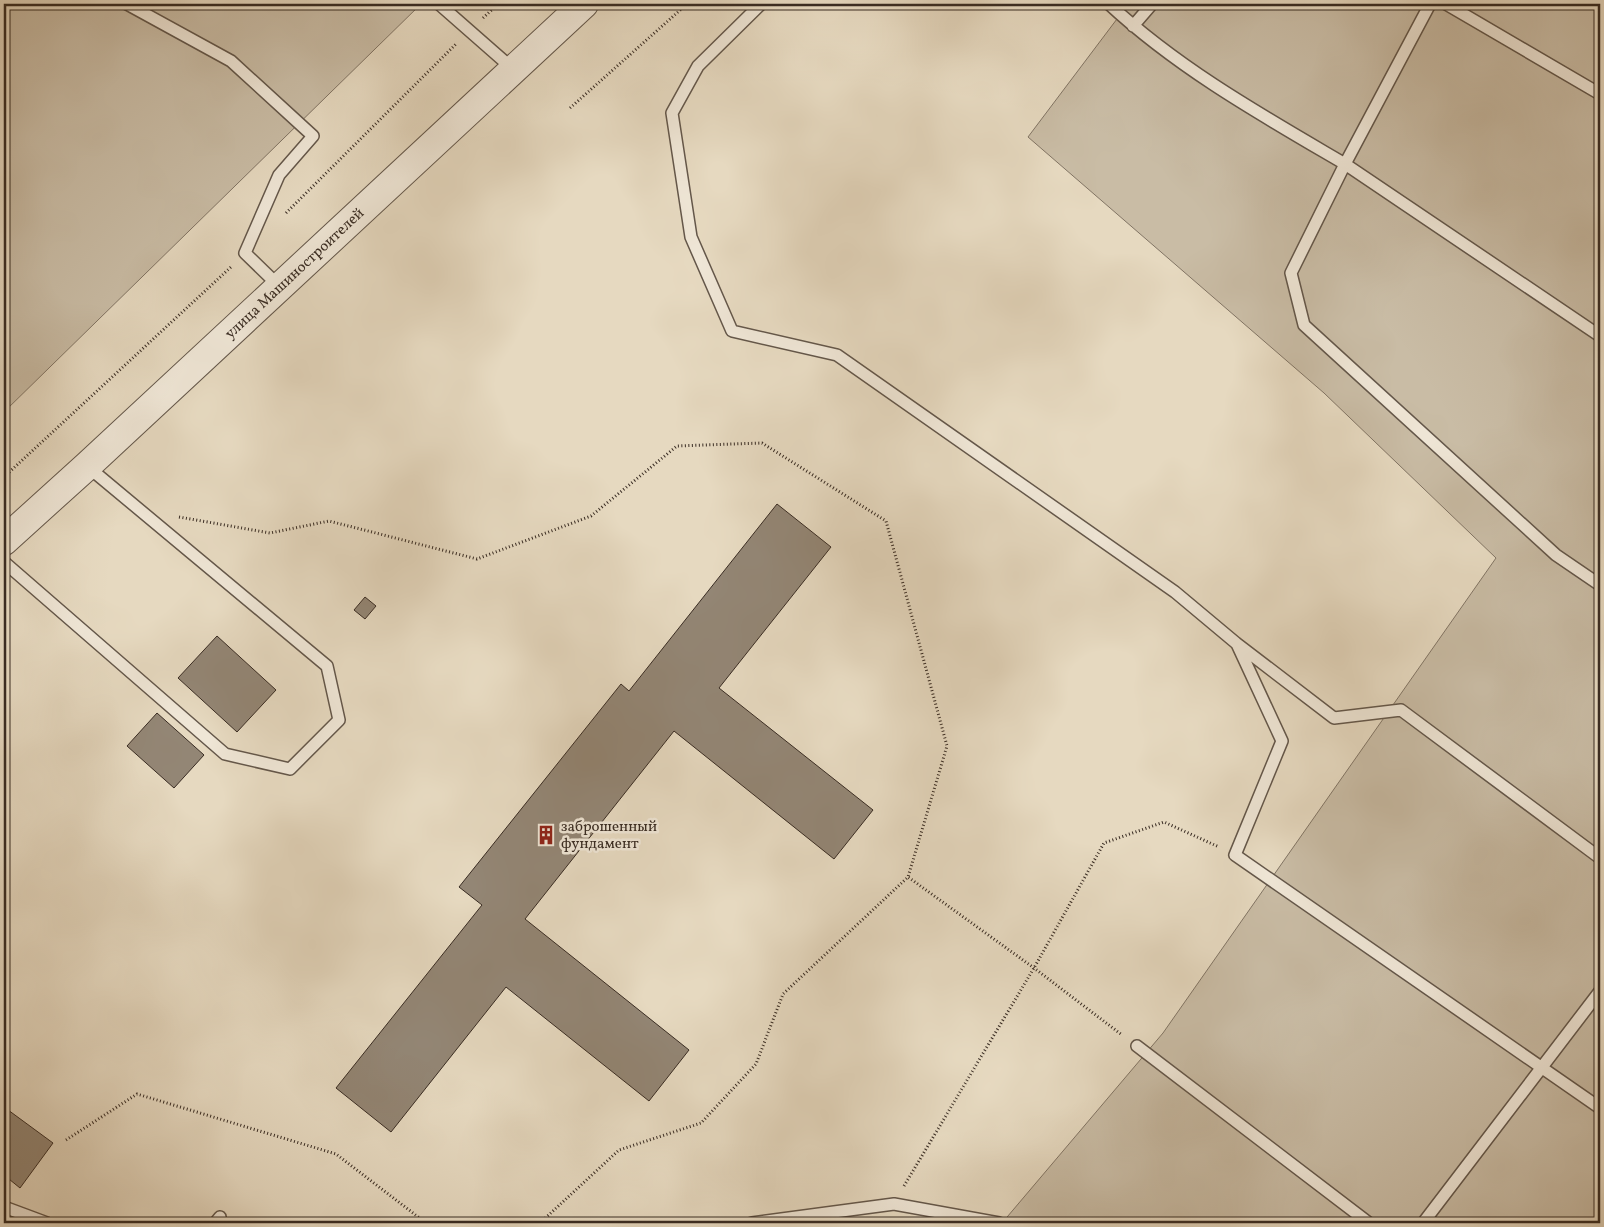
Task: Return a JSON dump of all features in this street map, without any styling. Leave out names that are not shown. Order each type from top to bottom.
[{"type":"street","name":"улица Машиностроителей","points":[[4,541],[584,4]]},
{"type":"lane","points":[[127,4],[231,61],[313,136],[279,175],[245,253],[280,287]]},
{"type":"lane","points":[[438,4],[513,69]]},
{"type":"lane","points":[[761,4],[698,66],[672,112],[691,237],[732,331],[837,355],[1175,592],[1236,643],[1334,718],[1401,710],[1600,858]]},
{"type":"lane","points":[[1109,4],[1133,26],[1225,93],[1345,164],[1600,336]]},
{"type":"lane","points":[[1133,26],[1152,4]]},
{"type":"lane","points":[[1430,4],[1345,164],[1291,273],[1304,325],[1556,555],[1600,584]]},
{"type":"lane","points":[[1446,4],[1600,94]]},
{"type":"lane","points":[[4,562],[225,754],[290,769],[340,720],[327,666],[87,466]]},
{"type":"lane","points":[[1236,643],[1282,741],[1235,855],[1600,1108]]},
{"type":"lane","points":[[1423,1223],[1600,992]]},
{"type":"lane","points":[[1137,1046],[1369,1223]]},
{"type":"lane","points":[[752,1223],[894,1204],[999,1223]]},
{"type":"lane","points":[[5,1209],[47,1223]]},
{"type":"path","points":[[570,108],[687,4]]},
{"type":"path","points":[[139,509],[270,533],[329,521],[476,559],[591,516],[678,446],[762,443],[886,521],[947,746],[908,877],[783,994],[756,1064],[701,1123],[619,1150],[540,1223]]},
{"type":"path","points":[[894,1204],[1034,968],[1104,843],[1164,822],[1235,855]]},
{"type":"path","points":[[908,877],[1034,968],[1137,1046]]},
{"type":"path","points":[[66,1140],[137,1094],[336,1154],[426,1223]]},
{"type":"shaded area","points":[[4,4],[421,4],[4,412]]},
{"type":"shaded area","points":[[1122,4],[1600,4],[1600,1223],[1002,1223],[1163,1033],[1496,558],[1324,393],[1028,137],[1126,7]]},
{"type":"building","name":"заброшенный фундамент","points":[[777,504],[831,547],[719,688],[873,810],[834,859],[674,731],[525,919],[689,1050],[649,1101],[506,987],[391,1132],[336,1088],[482,905],[459,887],[621,684],[629,691]]},
{"type":"building","points":[[365,597],[376,606],[365,619],[354,610]]},
{"type":"building","points":[[217,636],[276,690],[237,732],[178,678]]},
{"type":"building","points":[[157,713],[204,755],[174,788],[127,746]]},
{"type":"building","points":[[4,1107],[53,1143],[20,1188],[4,1175]]},
{"type":"place","name":"заброшенный фундамент","points":[[546,835]]}]
